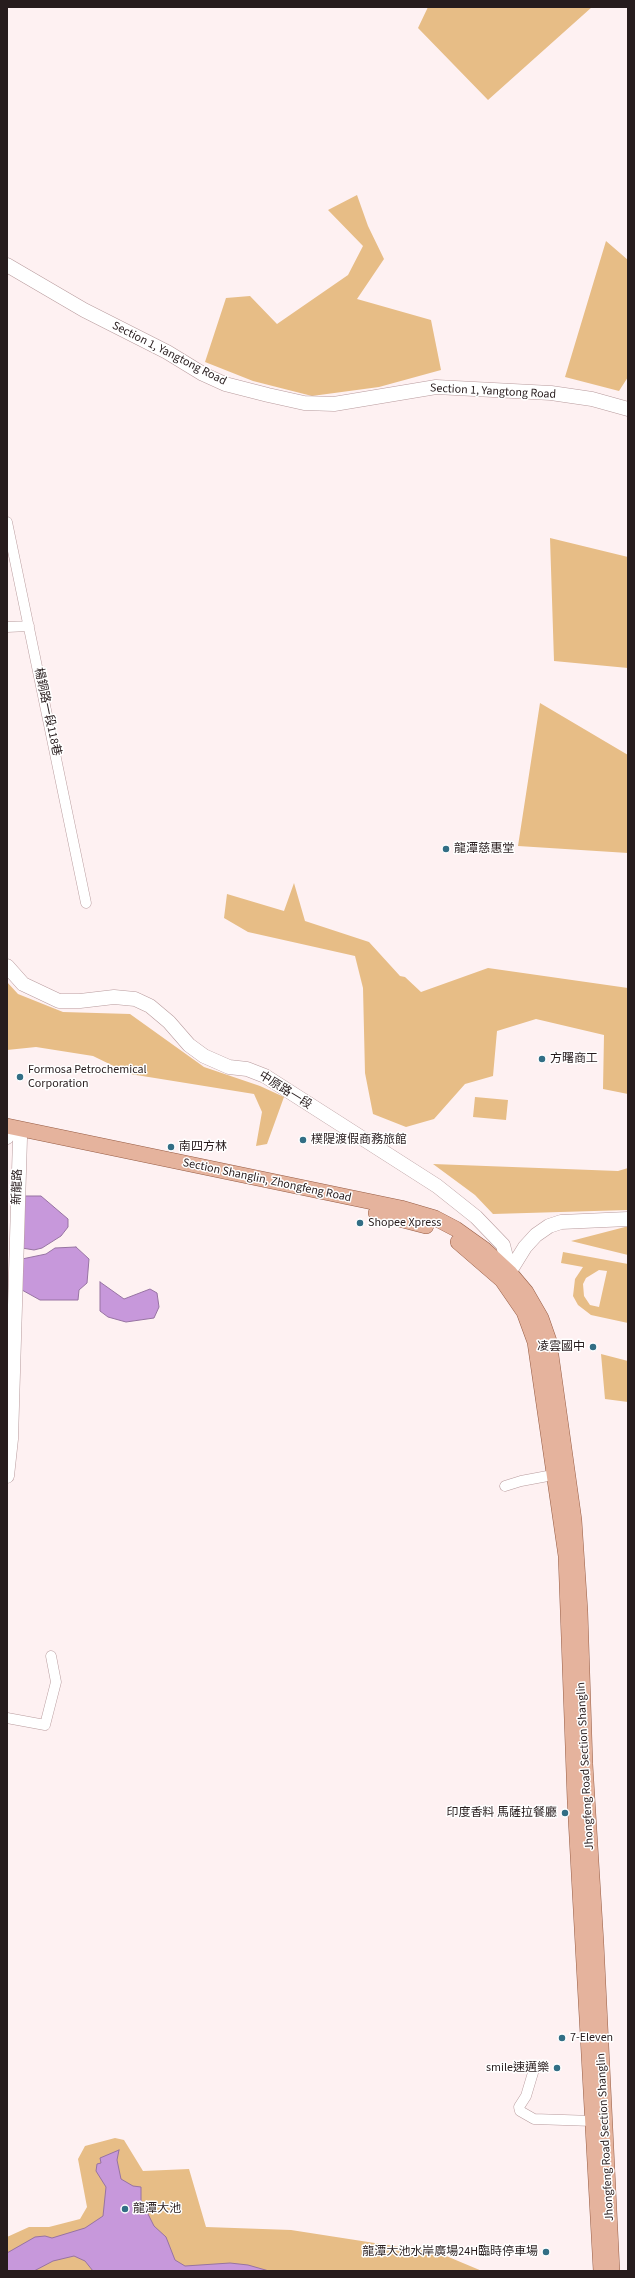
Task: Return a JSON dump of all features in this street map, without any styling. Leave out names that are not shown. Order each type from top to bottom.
[{"type":"main road","name":"Section Shanglin, Zhongfeng Road","points":[[10,1133],[415,1212],[435,1218],[456,1229],[484,1249],[506,1276]]},
{"type":"main road","name":"Jhongfeng Road Section Shanglin","points":[[506,1276],[524,1312],[535,1342],[553,1475],[566,1556],[575,1801],[601,2271]]},
{"type":"main road","name":"Jhongfeng Road Section Shanglin","points":[[506,1276],[526,1292],[541,1318],[548,1341],[574,1520],[580,1611],[585,1764],[596,1943],[612,2271]]},
{"type":"street","name":"Section 1, Yangtong Road","points":[[7,265],[84,310],[167,352],[203,374],[225,384],[268,395],[304,403],[334,404],[436,387],[551,393],[592,399],[628,409]]},
{"type":"street","name":"楊銅路一段118巷","points":[[7,522],[86,902]]},
{"type":"street","points":[[7,627],[29,626]]},
{"type":"street","name":"中原路一段","points":[[7,966],[23,984],[59,1001],[80,1001],[114,997],[135,999],[150,1006],[169,1022],[189,1045],[204,1056],[229,1067],[247,1069],[265,1076],[437,1186],[476,1217],[503,1245],[506,1276]]},
{"type":"street","name":"新龍路","points":[[7,1476],[11,1438],[10,1133]]},
{"type":"street","points":[[506,1276],[536,1235],[549,1226],[561,1222],[628,1219]]},
{"type":"street","points":[[505,1486],[521,1481],[553,1475]]},
{"type":"street","points":[[7,1718],[45,1725],[56,1682],[51,1656]]},
{"type":"street","points":[[535,2066],[526,2096],[519,2107],[520,2111],[534,2119],[593,2121]]},
{"type":"shaded area","points":[[428,7],[592,7],[488,100],[418,28]]},
{"type":"shaded area","points":[[357,195],[368,226],[384,259],[357,299],[431,320],[441,370],[379,387],[312,396],[253,381],[205,362],[226,298],[250,296],[277,324],[348,275],[363,246],[328,210]]},
{"type":"shaded area","points":[[606,241],[628,260],[628,377],[619,391],[565,377]]},
{"type":"shaded area","points":[[550,538],[628,557],[628,668],[554,661]]},
{"type":"shaded area","points":[[540,703],[628,755],[628,853],[518,846]]},
{"type":"shaded area","points":[[294,883],[305,921],[369,942],[400,976],[405,977],[421,992],[488,968],[628,988],[628,1094],[603,1089],[604,1035],[536,1019],[497,1031],[493,1076],[465,1084],[434,1119],[406,1127],[373,1114],[365,1073],[363,988],[355,956],[248,932],[224,918],[227,894],[284,911]]},
{"type":"shaded area","points":[[7,982],[18,994],[63,1012],[130,1014],[204,1067],[260,1086],[284,1097],[267,1144],[256,1146],[262,1112],[254,1094],[130,1074],[93,1056],[36,1047],[7,1050]]},
{"type":"shaded area","points":[[475,1097],[508,1100],[506,1120],[473,1117]]},
{"type":"shaded area","points":[[433,1164],[618,1171],[628,1168],[628,1210],[493,1214],[475,1195]]},
{"type":"shaded area","points":[[25,1196],[41,1196],[68,1219],[68,1227],[61,1236],[42,1248],[34,1250],[22,1248]]},
{"type":"shaded area","points":[[628,1227],[628,1255],[571,1241]]},
{"type":"shaded area","points":[[76,1247],[89,1259],[87,1283],[79,1290],[78,1300],[40,1300],[22,1290],[22,1259],[46,1254],[55,1248]]},
{"type":"shaded area","points":[[563,1252],[628,1264],[628,1323],[591,1315],[578,1305],[573,1296],[575,1279],[583,1267],[561,1263]],"holes":[[[599,1270],[607,1271],[599,1307],[590,1305],[584,1296],[583,1284],[586,1278]]]},
{"type":"shaded area","points":[[100,1282],[124,1299],[150,1289],[157,1293],[159,1307],[154,1318],[126,1322],[108,1317],[100,1311]]},
{"type":"shaded area","points":[[601,1354],[628,1361],[628,1402],[605,1399]]},
{"type":"shaded area","points":[[115,2138],[124,2140],[143,2171],[189,2169],[206,2227],[291,2230],[439,2253],[482,2271],[7,2271],[7,2237],[29,2227],[49,2227],[80,2219],[87,2207],[78,2159],[85,2146]]},
{"type":"shaded area","name":"龍潭大池","points":[[119,2150],[117,2160],[121,2179],[133,2186],[141,2187],[141,2201],[147,2204],[148,2214],[154,2226],[166,2237],[175,2260],[185,2266],[230,2263],[248,2265],[269,2271],[93,2271],[85,2261],[74,2256],[53,2261],[34,2271],[7,2271],[7,2253],[35,2237],[45,2236],[52,2238],[85,2228],[103,2216],[106,2187],[96,2171],[97,2164],[101,2163],[100,2158]]},
{"type":"place","name":"龍潭慈惠堂","points":[[446,849]]},
{"type":"place","name":"方曙商工","points":[[542,1059]]},
{"type":"place","name":"Formosa Petrochemical Corporation","points":[[20,1077]]},
{"type":"place","name":"樸隄渡假商務旅館","points":[[303,1140]]},
{"type":"place","name":"南四方林","points":[[171,1147]]},
{"type":"place","name":"Shopee Xpress","points":[[360,1223]]},
{"type":"place","name":"凌雲國中","points":[[593,1347]]},
{"type":"place","name":"印度香料 馬薩拉餐廳","points":[[565,1813]]},
{"type":"place","name":"7-Eleven","points":[[562,2038]]},
{"type":"place","name":"smile速邁樂","points":[[557,2068]]},
{"type":"place","name":"龍潭大池","points":[[125,2209]]},
{"type":"place","name":"龍潭大池水岸廣場24H臨時停車場","points":[[546,2252]]}]
